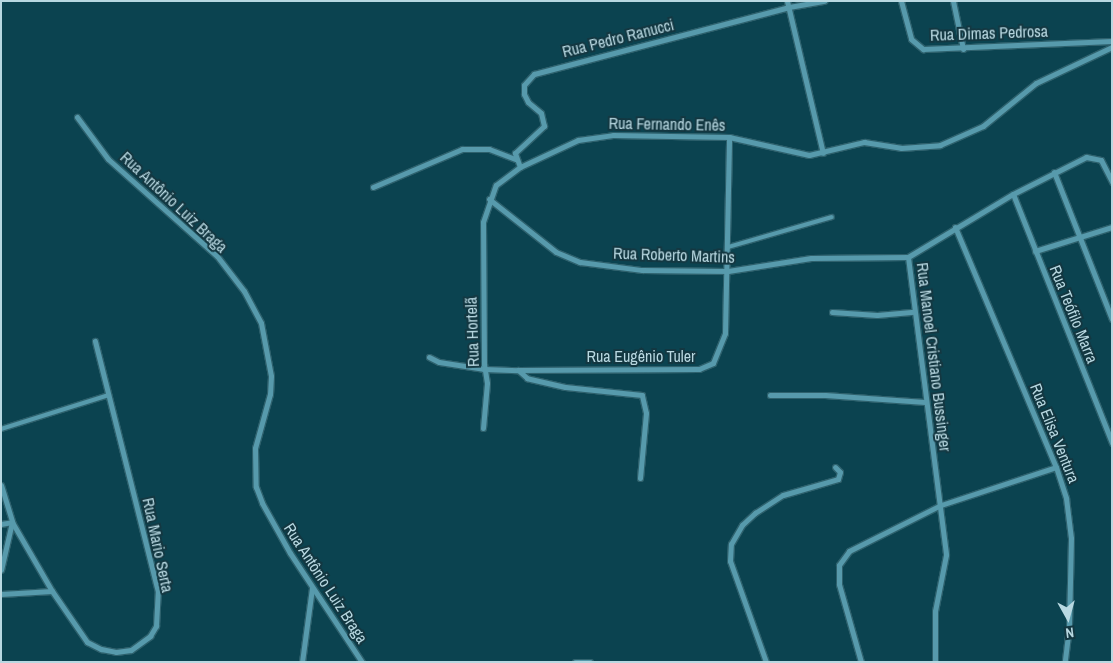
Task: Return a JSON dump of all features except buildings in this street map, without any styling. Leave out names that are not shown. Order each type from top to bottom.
[{"type":"street","name":"Rua Pedro Ranucci","points":[[515,159],[517,150],[544,126],[543,116],[524,94],[524,84],[534,74],[788,4],[824,1]]},
{"type":"street","name":"Rua Dimas Pedrosa","points":[[901,1],[905,24],[916,45],[929,50],[1112,40]]},
{"type":"street","points":[[953,1],[962,48]]},
{"type":"street","points":[[788,4],[823,153]]},
{"type":"street","name":"Rua Fernando Enês","points":[[483,236],[489,199],[500,180],[520,167],[557,148],[597,136],[729,136],[795,154],[823,153],[864,142],[901,148],[940,146],[983,126],[1036,83],[1112,47]]},
{"type":"street","name":"Rua Antônio Luiz Braga","points":[[77,116],[108,159],[216,256],[244,292],[261,323],[271,376],[270,394],[255,448],[256,487],[270,519],[362,662]]},
{"type":"street","name":"Rua Eugênio Tuler","points":[[429,357],[439,362],[484,369],[708,367],[717,356],[723,341],[728,271],[729,136]]},
{"type":"street","points":[[373,187],[462,149],[489,149],[515,159],[520,167]]},
{"type":"street","name":"Rua Manoel Cristiano Bussinger","points":[[935,662],[935,611],[946,554],[941,505],[925,402],[908,257],[955,227],[1013,194],[1086,157],[1101,160],[1112,182]]},
{"type":"street","points":[[1054,172],[1112,319]]},
{"type":"street","name":"Rua Teófilo Marra","points":[[1013,194],[1112,443]]},
{"type":"street","name":"Rua Roberto Martins","points":[[489,199],[556,252],[580,262],[642,270],[728,271],[811,258],[908,257]]},
{"type":"street","name":"Rua Elisa Ventura","points":[[955,227],[1056,467],[1070,517],[1069,627],[1065,662]]},
{"type":"street","points":[[1036,251],[1079,236],[1112,228]]},
{"type":"street","name":"Rua Hortelã","points":[[483,236],[484,369],[487,383],[483,428]]},
{"type":"street","points":[[832,312],[877,316],[914,312]]},
{"type":"street","name":"Rua Mario Serta","points":[[1,485],[12,522],[52,591],[87,642],[101,650],[131,650],[150,636],[156,626],[156,583],[95,341]]},
{"type":"street","name":"Rua Eugênio Tuler","points":[[518,370],[527,378],[565,387],[642,395],[646,413],[640,478]]},
{"type":"street","points":[[770,395],[824,395],[925,402]]},
{"type":"street","points":[[766,662],[730,561],[731,544],[749,519],[783,495],[838,479],[840,472],[835,467]]},
{"type":"street","points":[[861,662],[846,616],[839,584],[839,565],[849,551],[941,505],[1056,467]]},
{"type":"street","points":[[1,524],[12,522],[1,570]]},
{"type":"street","points":[[302,662],[312,587]]},
{"type":"street","points":[[1,594],[52,591]]},
{"type":"street","points":[[575,662],[590,662]]},
{"type":"lane","points":[[728,247],[832,217]]},
{"type":"lane","points":[[1,429],[109,395]]}]
